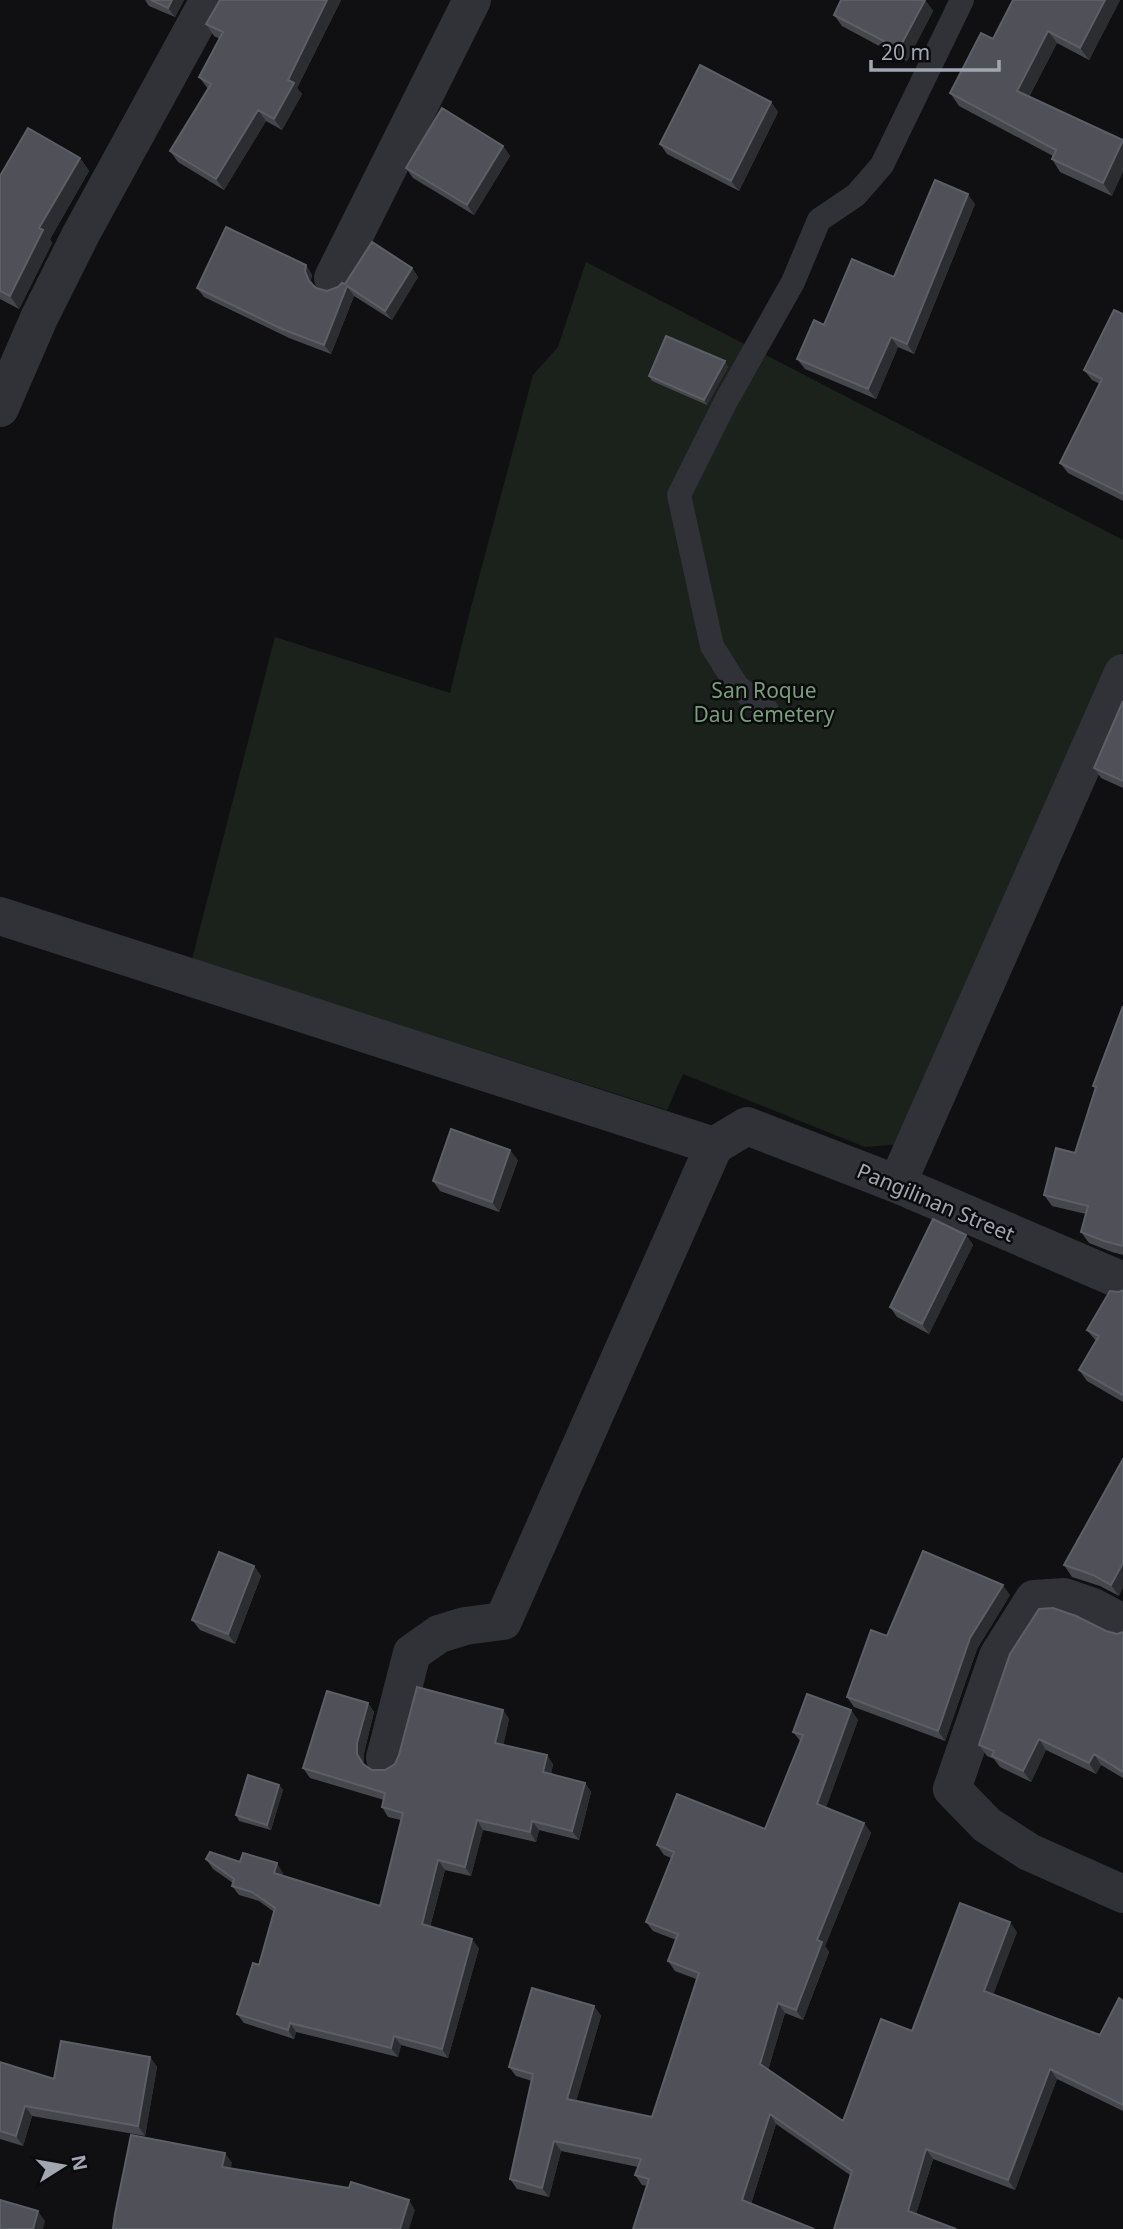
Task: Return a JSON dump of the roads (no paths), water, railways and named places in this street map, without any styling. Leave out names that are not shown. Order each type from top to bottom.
[{"type":"street","points":[[0,408],[39,318],[81,234],[209,0]]},
{"type":"street","points":[[333,278],[472,0]]},
{"type":"street","points":[[897,1184],[1123,673]]},
{"type":"street","points":[[0,916],[714,1146],[503,1621],[465,1626],[439,1634],[412,1653],[386,1758]]},
{"type":"street","name":"Pangilinan Street","points":[[714,1146],[747,1126],[897,1184],[1123,1281]]},
{"type":"street","points":[[1123,1623],[1093,1607],[1064,1597],[1034,1599],[998,1656],[952,1788],[987,1825],[1028,1852],[1123,1894]]},
{"type":"lane","points":[[767,710],[737,686],[712,646],[679,495],[726,401],[793,282],[819,220],[856,195],[882,165],[962,0]]},
{"type":"park label","name":"San Roque Dau Cemetery","points":[[764,702]]}]
